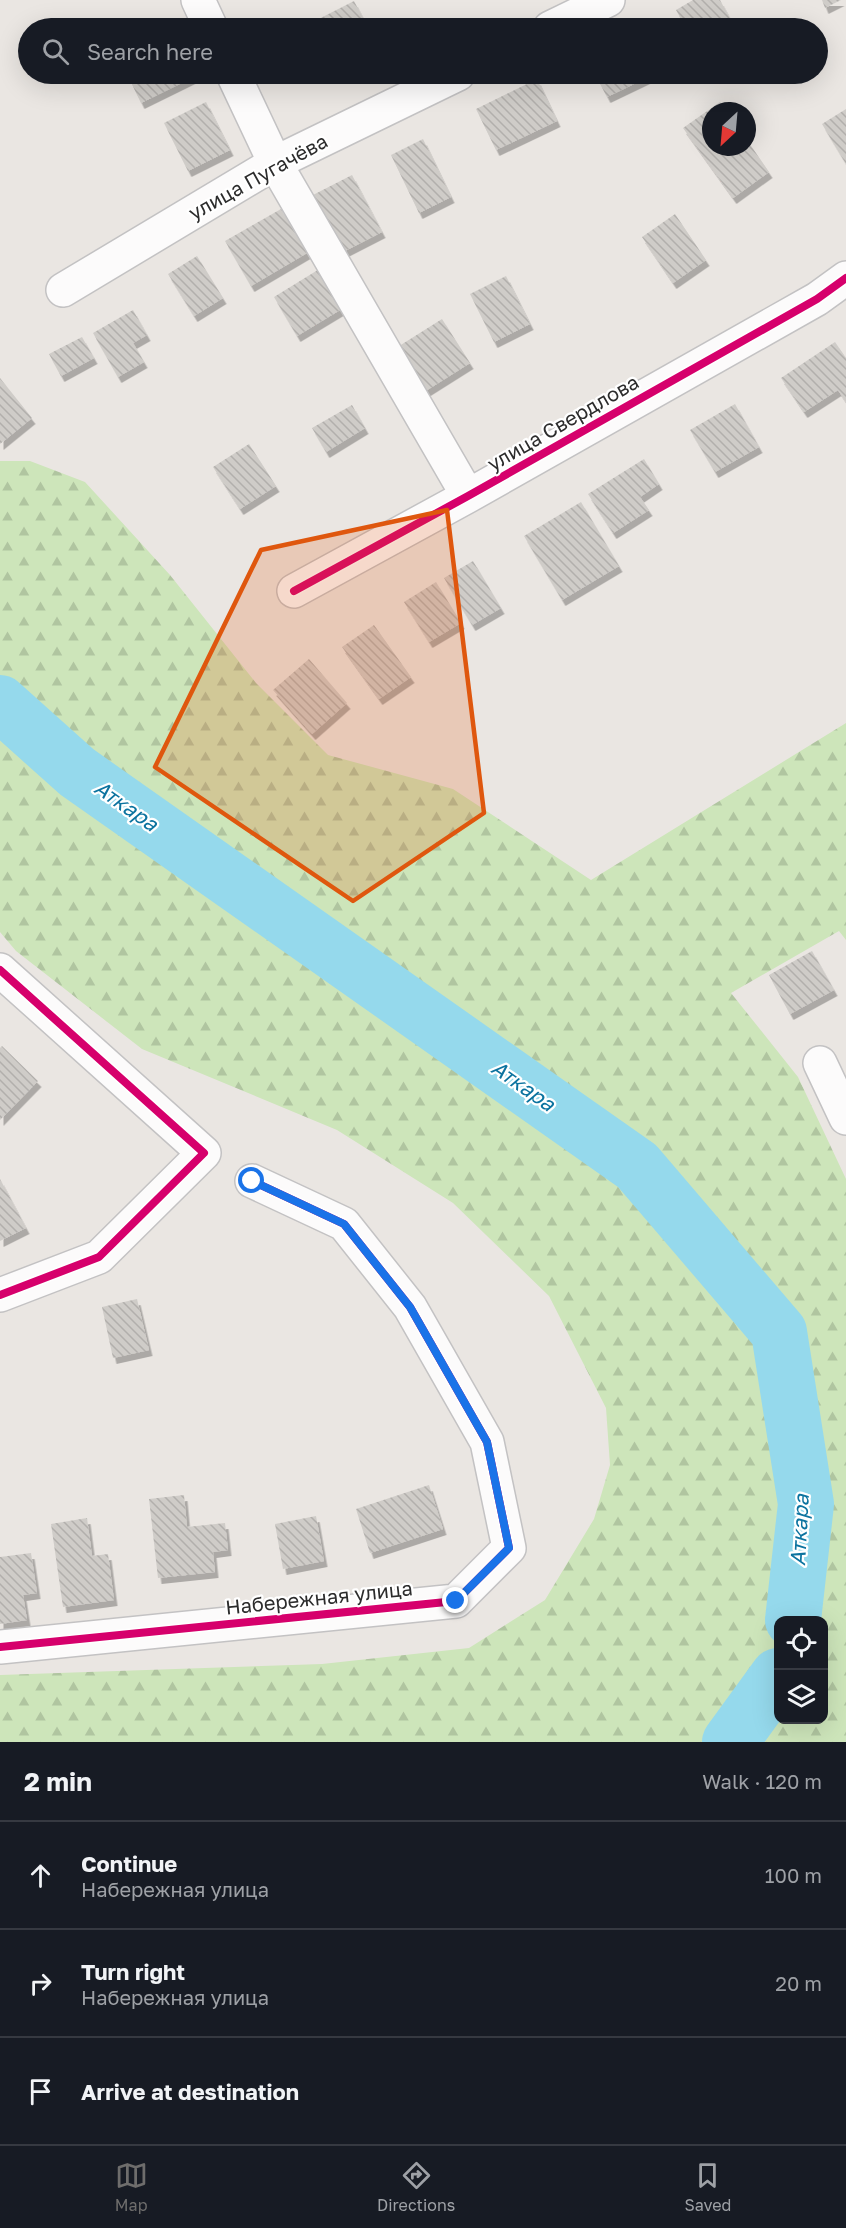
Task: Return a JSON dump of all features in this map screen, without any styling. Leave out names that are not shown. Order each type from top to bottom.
[{"type":"street","points":[[198,0],[206,18]]},
{"type":"street","points":[[571,18],[608,0]]},
{"type":"street","points":[[238,84],[275,162],[468,496]]},
{"type":"street","name":"улица Пугачёва","points":[[63,290],[275,162],[437,84]]},
{"type":"street","name":"улица Свердлова","points":[[294,591],[468,496],[817,299],[846,278]]},
{"type":"street","points":[[0,970],[204,1153],[99,1257],[0,1295]]},
{"type":"street","points":[[820,1063],[846,1118]]},
{"type":"street","name":"Набережная улица","points":[[0,1647],[456,1601],[509,1548],[487,1442],[410,1307],[344,1224],[252,1181]]},
{"type":"highlighted area","points":[[447,510],[484,813],[353,901],[155,767],[261,550]]},
{"type":"green space","points":[[0,461],[30,461],[85,482],[170,575],[256,683],[328,755],[453,789],[591,880],[846,723],[846,940],[839,931],[731,993],[798,1077],[846,1179],[846,1742],[0,1742],[0,1675],[322,1664],[469,1648],[545,1600],[594,1519],[610,1465],[606,1408],[549,1296],[453,1203],[337,1130],[142,1049],[16,951],[0,932]]},
{"type":"building","points":[[693,0],[720,0],[730,18],[680,18],[676,10]]},
{"type":"building","points":[[822,0],[841,0],[825,8]]},
{"type":"building","points":[[354,1],[363,18],[321,18]]},
{"type":"building","points":[[132,84],[180,84],[141,103]]},
{"type":"building","points":[[527,84],[539,84],[557,121],[496,150],[476,109]]},
{"type":"building","points":[[600,84],[634,84],[607,97]]},
{"type":"building","points":[[206,102],[230,150],[188,171],[164,123]]},
{"type":"building","points":[[846,109],[846,164],[822,124]]},
{"type":"building","points":[[702,115],[702,155],[683,128]]},
{"type":"building","points":[[423,139],[451,197],[419,213],[391,155]]},
{"type":"building","points":[[756,153],[769,172],[733,198],[703,156],[756,156]]},
{"type":"building","points":[[352,175],[382,232],[343,252],[313,195]]},
{"type":"building","points":[[281,209],[307,253],[251,286],[225,241]]},
{"type":"building","points":[[675,214],[706,260],[673,283],[642,237]]},
{"type":"building","points":[[197,256],[223,298],[194,316],[168,274]]},
{"type":"building","points":[[321,268],[345,307],[297,336],[274,297]]},
{"type":"building","points":[[506,276],[530,324],[494,342],[470,294]]},
{"type":"building","points":[[133,310],[147,335],[133,343],[144,362],[118,377],[93,333]]},
{"type":"building","points":[[442,319],[470,363],[424,392],[396,348]]},
{"type":"building","points":[[82,337],[94,358],[61,376],[49,354]]},
{"type":"building","points":[[835,342],[846,358],[846,402],[838,390],[804,412],[781,378]]},
{"type":"building","points":[[0,378],[32,418],[0,444]]},
{"type":"building","points":[[735,404],[759,447],[715,472],[690,430]]},
{"type":"building","points":[[352,405],[365,428],[326,452],[312,428]]},
{"type":"building","points":[[249,444],[276,486],[240,509],[213,467]]},
{"type":"building","points":[[644,459],[659,484],[640,497],[649,510],[613,533],[588,494]]},
{"type":"building","points":[[581,502],[619,566],[562,600],[524,536]]},
{"type":"building","points":[[473,561],[501,608],[472,625],[444,578]]},
{"type":"building","points":[[436,582],[461,623],[429,642],[404,602]]},
{"type":"building","points":[[374,625],[411,677],[379,699],[342,647]]},
{"type":"building","points":[[309,659],[347,703],[312,734],[273,690]]},
{"type":"building","points":[[812,951],[834,990],[790,1014],[769,975]]},
{"type":"building","points":[[2,1046],[38,1081],[0,1120],[0,1048]]},
{"type":"building","points":[[0,1179],[26,1228],[0,1241]]},
{"type":"building","points":[[137,1299],[149,1350],[113,1358],[102,1307]]},
{"type":"building","points":[[429,1485],[443,1529],[370,1553],[356,1509]]},
{"type":"building","points":[[184,1495],[187,1527],[225,1523],[228,1550],[213,1552],[215,1572],[158,1578],[149,1499]]},
{"type":"building","points":[[316,1516],[324,1561],[283,1569],[275,1524]]},
{"type":"building","points":[[87,1518],[92,1556],[108,1554],[114,1600],[63,1607],[51,1524]]},
{"type":"building","points":[[31,1553],[37,1593],[23,1595],[27,1620],[0,1624],[0,1557]]},
{"type":"waterway","name":"Аткара","points":[[0,703],[77,772],[637,1166],[779,1332],[806,1504],[793,1616]]},
{"type":"waterway","name":"Аткара","points":[[730,1742],[774,1682]]},
{"type":"cycle path","points":[[294,591],[468,496],[817,299],[846,278]]},
{"type":"cycle path","points":[[0,970],[204,1153],[99,1257],[0,1295]]},
{"type":"cycle path","points":[[0,1647],[456,1601],[509,1548],[487,1442],[410,1307],[344,1224],[252,1181]]},
{"type":"route","points":[[252,1181],[344,1224],[410,1307],[487,1442],[509,1548],[456,1601]]}]
